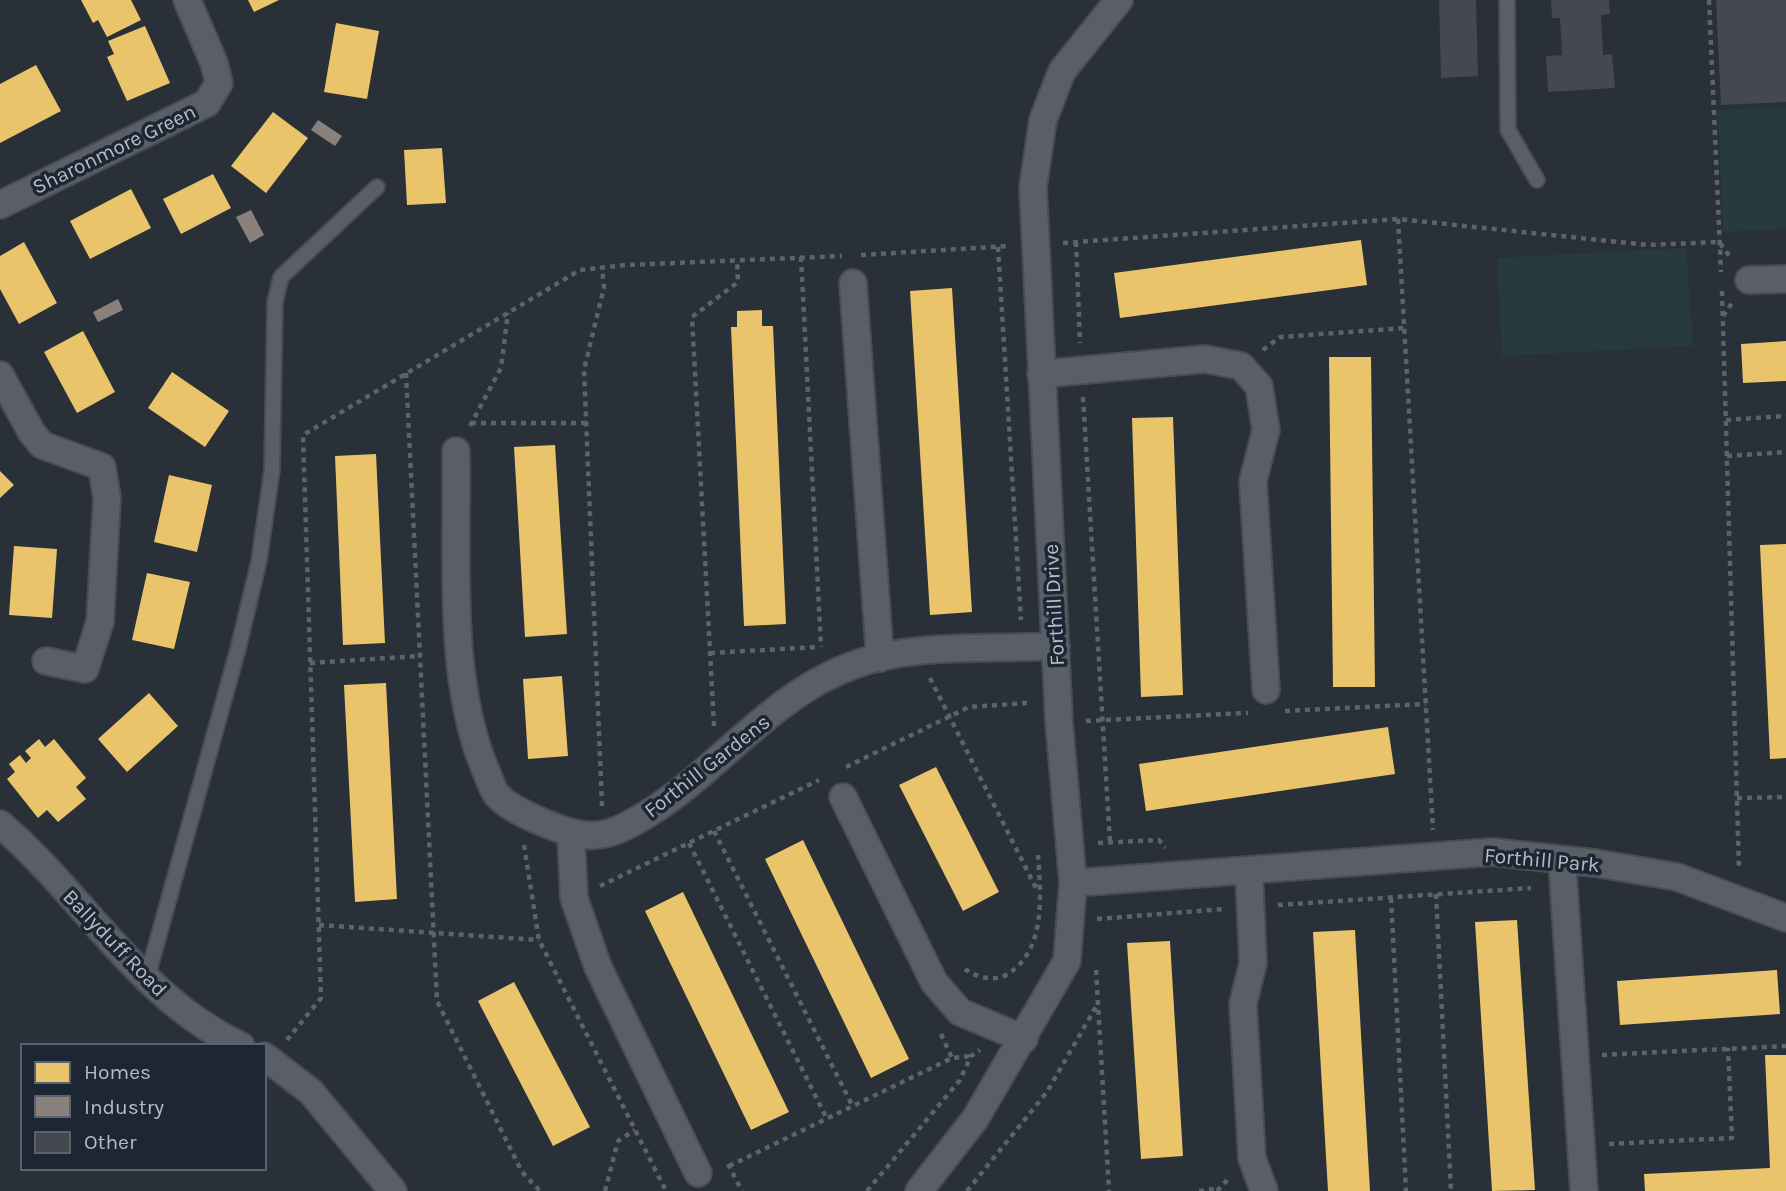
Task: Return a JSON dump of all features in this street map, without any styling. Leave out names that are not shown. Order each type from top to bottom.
[{"type":"street","name":"Sharonmore Green","points":[[0,205],[207,103],[219,83],[214,63],[187,0]]},
{"type":"street","name":"Forthill Drive","points":[[931,1187],[975,1119],[1016,1035],[1067,961],[1072,896],[1059,722],[1033,187],[1043,120],[1062,71],[1119,0]]},
{"type":"street","points":[[1749,280],[1786,279]]},
{"type":"street","points":[[853,283],[878,649]]},
{"type":"street","points":[[1041,374],[1205,359],[1241,366],[1259,386],[1266,430],[1253,481],[1266,705]]},
{"type":"street","points":[[0,375],[32,433],[42,445],[102,467],[107,498],[100,622],[85,669],[46,662]]},
{"type":"street","name":"Forthill Gardens","points":[[456,451],[460,665],[475,745],[496,794],[533,819],[571,834],[588,838],[630,825],[674,796],[796,695],[878,649],[917,652],[1056,646]]},
{"type":"street","points":[[837,786],[934,982],[960,1012],[1016,1035]]},
{"type":"street","name":"Ballyduff Road","points":[[0,824],[24,845],[107,939],[184,1013],[238,1044]]},
{"type":"street","points":[[571,834],[574,898],[598,968],[698,1173]]},
{"type":"street","name":"Forthill Park","points":[[1072,896],[1248,872],[1492,852],[1677,877],[1786,918]]},
{"type":"street","points":[[1562,860],[1584,1191]]},
{"type":"street","points":[[1248,872],[1253,963],[1243,1004],[1252,1158],[1264,1191]]},
{"type":"street","points":[[268,1058],[311,1092],[393,1191]]},
{"type":"lane","points":[[1507,0],[1508,130],[1537,180]]},
{"type":"lane","points":[[147,978],[238,649],[259,561],[272,470],[275,302],[281,277],[377,187]]},
{"type":"path","points":[[1709,0],[1726,420],[1740,901]]},
{"type":"path","points":[[268,1058],[321,998],[303,435],[580,270],[1035,245],[1398,219],[1647,245],[1719,242]]},
{"type":"path","points":[[1398,219],[1435,856]]},
{"type":"path","points":[[1076,242],[1081,370],[1110,843]]},
{"type":"path","points":[[1719,242],[1749,280]]},
{"type":"path","points":[[801,257],[823,679]]},
{"type":"path","points":[[722,755],[715,743],[692,317],[738,282],[737,260]]},
{"type":"path","points":[[602,267],[604,288],[584,370],[603,833]]},
{"type":"path","points":[[456,451],[501,368],[508,312]]},
{"type":"path","points":[[1241,366],[1280,337],[1405,328]]},
{"type":"path","points":[[406,372],[437,1001],[522,1172],[540,1191]]},
{"type":"path","points":[[1726,420],[1786,416]]},
{"type":"path","points":[[471,423],[587,423]]},
{"type":"path","points":[[1727,456],[1786,452]]},
{"type":"path","points":[[710,653],[821,647],[878,649]]},
{"type":"path","points":[[917,652],[1038,892]]},
{"type":"path","points":[[310,663],[420,656]]},
{"type":"path","points":[[844,768],[970,707],[1027,703]]},
{"type":"path","points":[[1059,722],[1266,705],[1426,704]]},
{"type":"path","points":[[574,898],[714,831],[837,786]]},
{"type":"path","points":[[1737,798],[1786,797]]},
{"type":"path","points":[[533,819],[523,838],[539,940],[666,1191]]},
{"type":"path","points":[[714,831],[852,1107]]},
{"type":"path","points":[[689,843],[827,1119]]},
{"type":"path","points":[[1072,896],[1092,920],[1564,887]]},
{"type":"path","points":[[1436,894],[1451,1191]]},
{"type":"path","points":[[1391,898],[1406,1191]]},
{"type":"path","points":[[319,925],[539,940]]},
{"type":"path","points":[[1096,968],[1109,1191]]},
{"type":"path","points":[[967,1191],[1046,1091],[1098,1004]]},
{"type":"path","points":[[729,1166],[952,1058],[971,1056],[1016,1035]]},
{"type":"path","points":[[1575,1056],[1786,1046]]},
{"type":"path","points":[[1581,1145],[1731,1138],[1728,1048]]},
{"type":"path","points":[[867,1191],[960,1080],[971,1056]]},
{"type":"path","points":[[605,1191],[618,1140],[635,1130]]},
{"type":"path","points":[[1199,1191],[1216,1189]]},
{"type":"green space","points":[[1786,107],[1786,229],[1723,232],[1718,110]]},
{"type":"green space","points":[[1686,248],[1693,346],[1502,356],[1497,258]]},
{"type":"building: Homes","points":[[81,0],[131,0],[141,20],[107,37],[98,20],[93,23]]},
{"type":"building: Homes","points":[[248,0],[279,0],[254,12]]},
{"type":"building: Homes","points":[[336,23],[379,31],[367,99],[324,92]]},
{"type":"building: Homes","points":[[145,26],[170,83],[127,101],[107,57],[114,54],[108,41]]},
{"type":"building: Homes","points":[[36,65],[61,111],[0,143],[0,84]]},
{"type":"building: Homes","points":[[273,112],[308,138],[266,193],[231,166]]},
{"type":"building: Homes","points":[[442,148],[446,203],[407,205],[404,150]]},
{"type":"building: Homes","points":[[213,174],[231,208],[181,234],[163,199]]},
{"type":"building: Homes","points":[[131,189],[151,228],[90,259],[70,221]]},
{"type":"building: Homes","points":[[1361,240],[1367,285],[1120,318],[1114,273]]},
{"type":"building: Homes","points":[[24,242],[57,303],[19,324],[0,289],[0,256]]},
{"type":"building: Homes","points":[[952,288],[972,612],[930,615],[910,291]]},
{"type":"building: Homes","points":[[762,310],[762,326],[773,326],[786,624],[744,626],[731,327],[737,327],[737,311]]},
{"type":"building: Homes","points":[[83,331],[115,392],[77,413],[44,352]]},
{"type":"building: Homes","points":[[1786,341],[1786,381],[1743,383],[1741,344]]},
{"type":"building: Homes","points":[[1329,357],[1371,357],[1375,687],[1333,687]]},
{"type":"building: Homes","points":[[172,372],[229,411],[205,447],[148,408]]},
{"type":"building: Homes","points":[[1173,417],[1183,695],[1141,697],[1132,418]]},
{"type":"building: Homes","points":[[555,445],[567,634],[525,637],[514,447]]},
{"type":"building: Homes","points":[[376,454],[385,643],[343,645],[335,456]]},
{"type":"building: Homes","points":[[0,471],[14,485],[0,498]]},
{"type":"building: Homes","points":[[169,475],[212,485],[197,552],[154,542]]},
{"type":"building: Homes","points":[[1786,544],[1786,758],[1770,759],[1760,545]]},
{"type":"building: Homes","points":[[14,546],[57,549],[52,618],[9,615]]},
{"type":"building: Homes","points":[[147,573],[190,582],[174,649],[132,640]]},
{"type":"building: Homes","points":[[562,676],[568,756],[528,759],[523,679]]},
{"type":"building: Homes","points":[[386,683],[397,899],[355,902],[344,685]]},
{"type":"building: Homes","points":[[149,693],[178,726],[127,772],[98,739]]},
{"type":"building: Homes","points":[[1388,727],[1395,774],[1146,811],[1139,764]]},
{"type":"building: Homes","points":[[39,739],[45,747],[54,739],[86,778],[76,787],[86,799],[58,822],[47,810],[38,818],[7,779],[15,772],[9,764],[20,755],[26,763],[31,758],[25,751]]},
{"type":"building: Homes","points":[[936,767],[999,892],[963,911],[899,785]]},
{"type":"building: Homes","points":[[803,840],[909,1059],[871,1078],[765,859]]},
{"type":"building: Homes","points":[[683,892],[789,1112],[751,1130],[645,911]]},
{"type":"building: Homes","points":[[1517,920],[1535,1190],[1492,1191],[1475,922]]},
{"type":"building: Homes","points":[[1355,930],[1370,1191],[1328,1191],[1313,932]]},
{"type":"building: Homes","points":[[1170,941],[1183,1156],[1141,1159],[1127,943]]},
{"type":"building: Homes","points":[[1777,970],[1780,1014],[1620,1025],[1617,981]]},
{"type":"building: Homes","points":[[514,982],[590,1127],[553,1146],[478,1001]]},
{"type":"building: Homes","points":[[1765,1055],[1786,1055],[1786,1191],[1645,1191],[1644,1174],[1770,1168]]},
{"type":"building: Industry","points":[[318,120],[342,136],[335,146],[311,130]]},
{"type":"building: Industry","points":[[251,210],[264,235],[250,243],[236,217]]},
{"type":"building: Industry","points":[[118,299],[123,310],[98,322],[93,312]]},
{"type":"building: Other","points":[[1439,0],[1476,0],[1478,76],[1441,78]]},
{"type":"building: Other","points":[[1551,0],[1609,0],[1610,14],[1601,15],[1603,55],[1612,54],[1615,88],[1548,92],[1546,56],[1562,55],[1560,18],[1552,18]]},
{"type":"building: Other","points":[[1716,0],[1786,0],[1786,102],[1721,105]]}]
